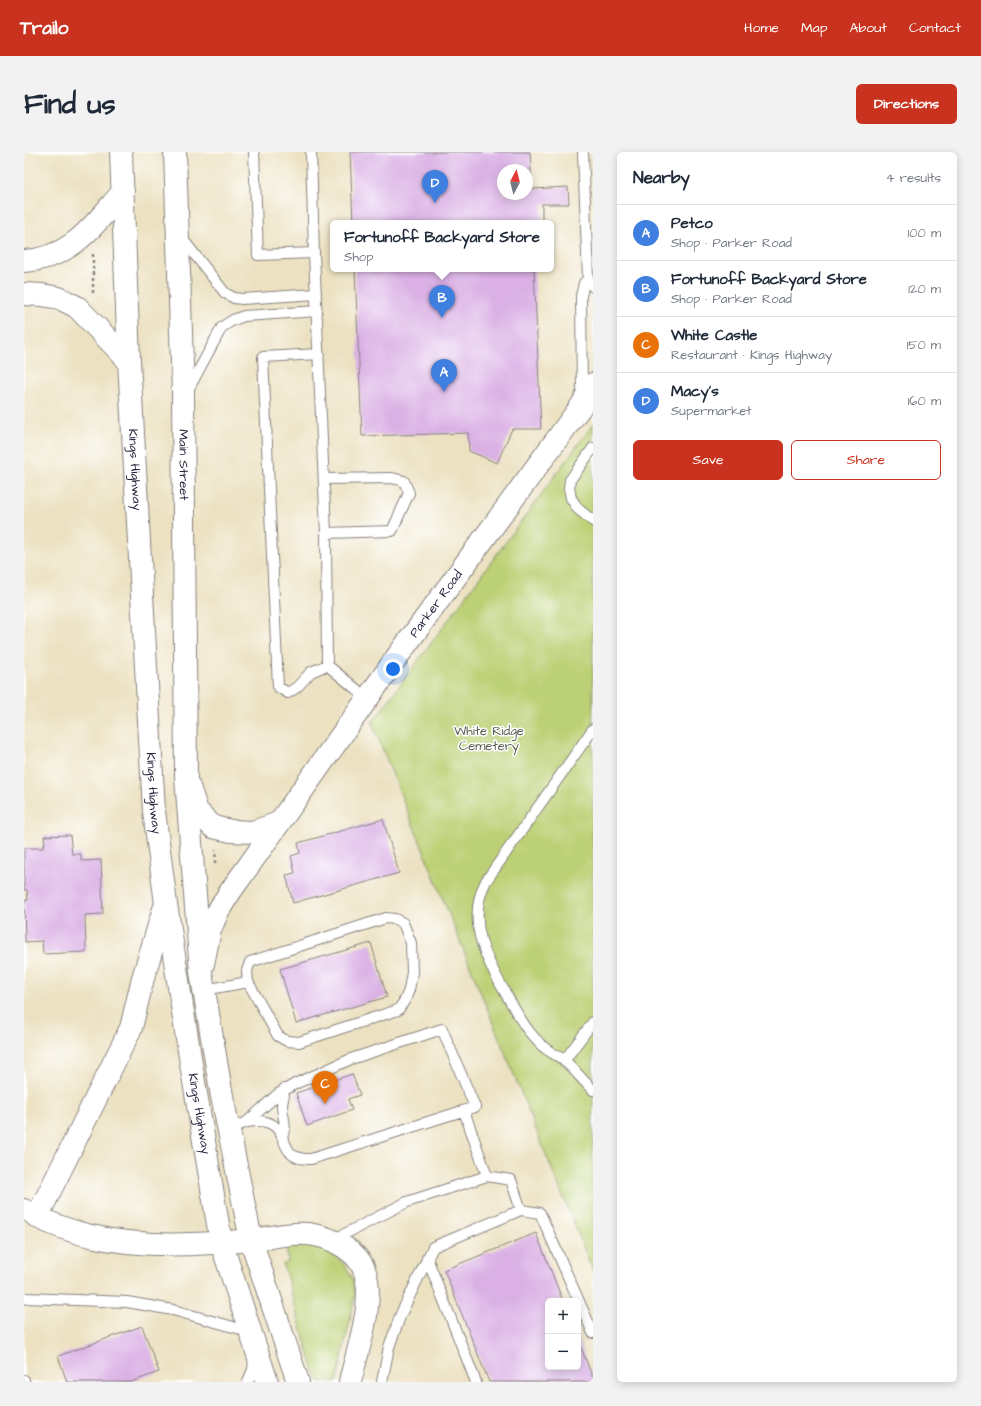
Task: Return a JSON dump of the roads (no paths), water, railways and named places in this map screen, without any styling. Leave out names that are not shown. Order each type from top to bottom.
[{"type":"main road","points":[[24,261],[52,256],[70,247],[88,231],[123,192],[121,152]]},
{"type":"main road","name":"Main Street","points":[[176,152],[183,400],[186,778]]},
{"type":"main road","name":"Kings Highway","points":[[123,192],[129,361],[154,811],[166,904],[221,1242],[267,1382]]},
{"type":"main road","points":[[24,294],[59,298],[77,307],[129,361]]},
{"type":"main road","name":"Parker Road","points":[[203,981],[210,930],[218,911],[278,823],[367,698],[582,405],[593,384]]},
{"type":"main road","points":[[186,778],[197,811],[213,826],[231,831],[253,832],[278,823]]},
{"type":"main road","name":"Kings Highway","points":[[186,778],[203,981],[220,1092],[238,1126],[251,1240],[298,1382]]},
{"type":"main road","points":[[166,904],[143,978],[131,1028],[30,1213],[71,1231],[113,1240],[159,1244],[201,1244],[251,1240],[295,1234],[314,1235],[344,1246],[355,1257],[365,1271],[369,1288],[365,1321],[350,1382]]},
{"type":"lane","points":[[254,152],[258,254],[314,253]]},
{"type":"lane","points":[[311,152],[326,533],[327,665]]},
{"type":"lane","points":[[582,405],[581,296],[584,283],[591,278],[583,152]]},
{"type":"lane","points":[[178,233],[225,293],[234,298],[242,299],[316,294]]},
{"type":"lane","points":[[183,400],[222,327],[233,320],[244,316],[317,311]]},
{"type":"lane","points":[[319,354],[263,357],[278,687],[288,693],[298,687],[311,672],[327,665]]},
{"type":"lane","points":[[593,448],[570,480],[569,488],[571,498],[578,509],[593,521]]},
{"type":"lane","points":[[324,479],[392,478],[404,482],[409,493],[392,531],[326,533]]},
{"type":"lane","points":[[327,665],[367,698]]},
{"type":"lane","points":[[593,729],[486,881],[481,891],[477,907],[477,926],[485,952],[517,1012],[531,1034],[544,1048],[564,1061],[593,1090]]},
{"type":"lane","points":[[386,918],[395,919],[404,923],[411,944],[412,972],[409,990],[405,1000],[398,1010],[299,1042],[287,1041],[278,1036],[248,982],[247,971],[250,962],[386,918]]},
{"type":"lane","points":[[203,981],[248,982]]},
{"type":"lane","points":[[564,1061],[593,1022]]},
{"type":"lane","points":[[442,1029],[476,1107],[310,1159],[296,1158],[290,1153],[282,1135],[271,1124],[261,1121],[238,1126],[284,1090],[351,1059],[442,1029]]},
{"type":"lane","points":[[282,1135],[285,1128],[282,1107],[285,1094],[284,1090]]},
{"type":"lane","points":[[464,1111],[487,1176]]},
{"type":"lane","points":[[333,1241],[407,1202],[487,1176],[511,1180],[521,1210]]},
{"type":"lane","points":[[382,1382],[388,1347],[401,1314],[432,1247],[521,1210],[540,1213],[593,1333]]},
{"type":"lane","points":[[427,1258],[476,1382]]},
{"type":"lane","points":[[24,1299],[127,1302],[173,1310],[253,1339],[253,1369],[248,1382]]},
{"type":"place","name":"Macy's","points":[[435,203]]},
{"type":"place","name":"Fortunoff Backyard Store","points":[[442,318]]},
{"type":"place","name":"Petco","points":[[444,392]]},
{"type":"place","name":"White Castle","points":[[325,1104]]},
{"type":"park label","name":"White Ridge Cemetery","points":[[489,738]]}]
